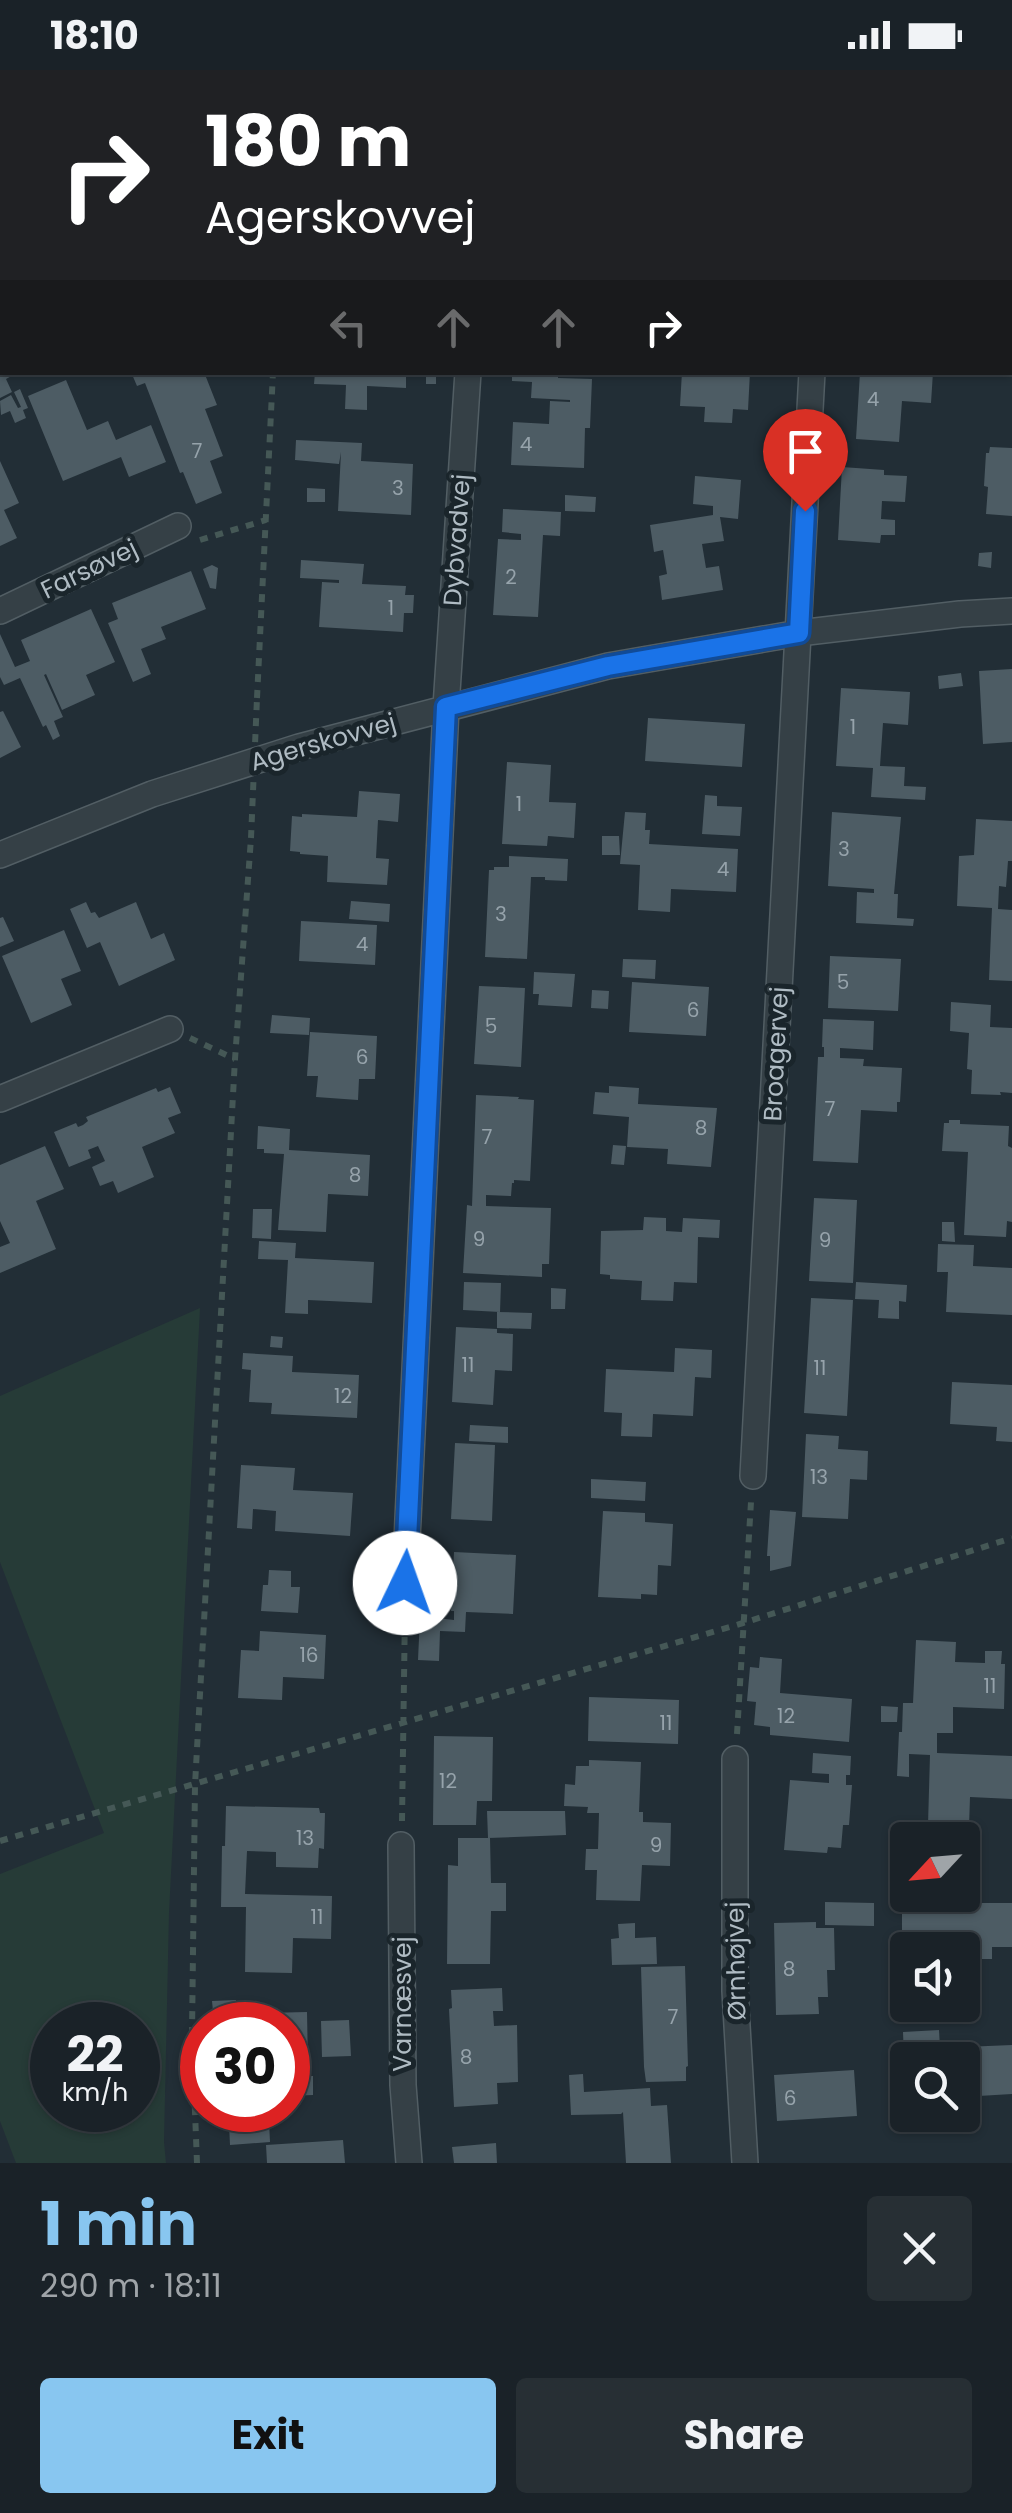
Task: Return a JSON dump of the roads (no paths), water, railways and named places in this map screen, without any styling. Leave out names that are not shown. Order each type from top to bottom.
[{"type":"street","name":"Dybvadvej","points":[[405,1583],[446,707],[468,375]]},
{"type":"street","name":"Broagervej","points":[[753,1476],[812,375]]},
{"type":"street","name":"Farsøvej","points":[[0,611],[178,526]]},
{"type":"street","name":"Agerskovvej","points":[[0,855],[152,794],[299,746],[608,666],[799,633],[1012,611]]},
{"type":"street","points":[[0,1099],[170,1029]]},
{"type":"street","name":"Ørnhøjvej","points":[[735,1759],[734,1991],[744,2163]]},
{"type":"street","name":"Varnæsvej","points":[[401,1845],[402,2085],[409,2163]]}]
